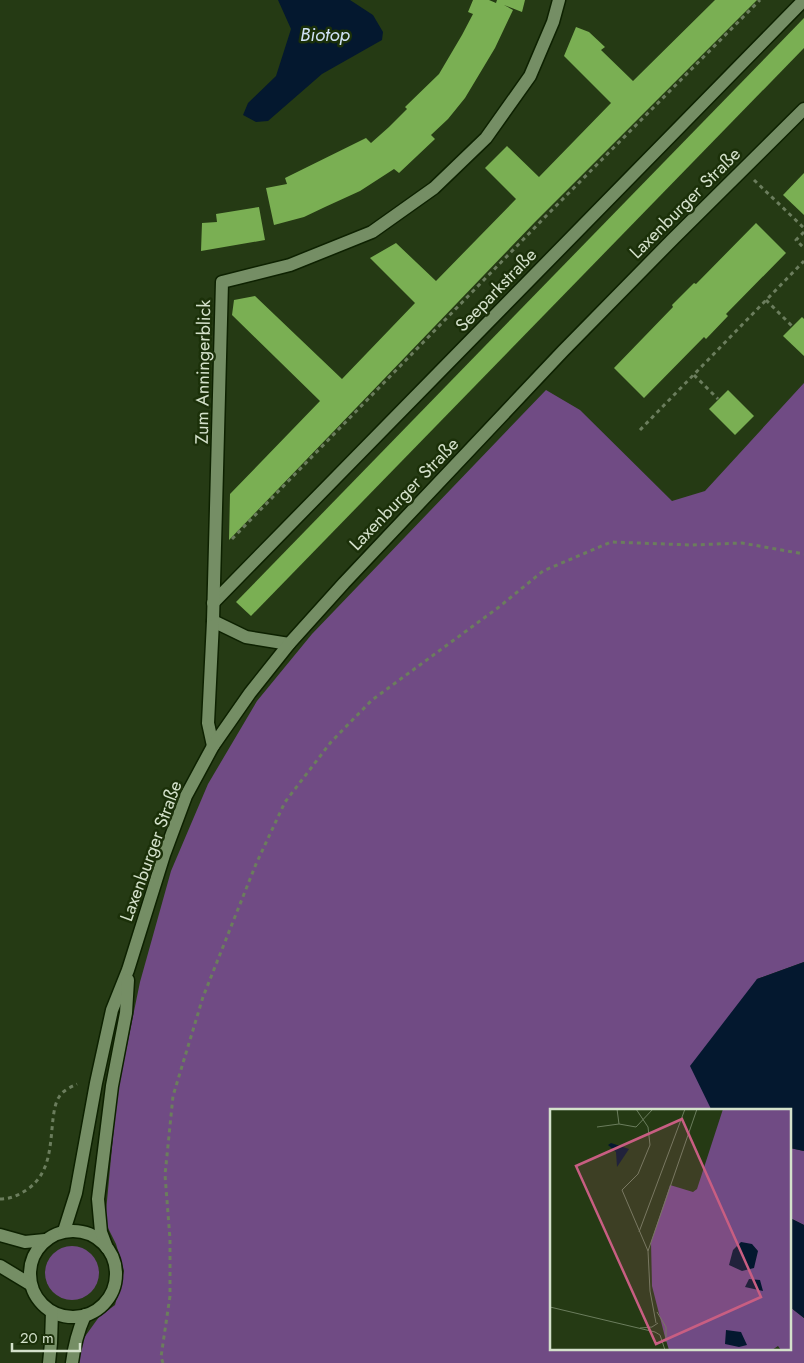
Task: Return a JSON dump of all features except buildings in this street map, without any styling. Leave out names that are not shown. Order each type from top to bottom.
[{"type":"main road","name":"Zum Anningerblick","points":[[212,746],[208,723],[213,621],[222,282],[290,265],[372,232],[434,188],[486,138],[530,76],[554,22],[559,0]]},
{"type":"main road","name":"Seeparkstraße","points":[[213,603],[804,0]]},
{"type":"main road","name":"Laxenburger Straße","points":[[64,1231],[76,1193],[96,1083],[112,1010],[128,970],[167,846],[186,796],[212,746],[250,693],[289,644],[344,583],[563,351],[804,110]]},
{"type":"main road","points":[[213,621],[246,637],[289,644]]},
{"type":"main road","name":"Laxenburger Straße","points":[[107,1248],[101,1232],[98,1199],[112,1086],[126,1013],[128,970]]},
{"type":"main road","points":[[76,1230],[90,1234],[107,1248],[112,1255],[116,1271],[114,1288],[99,1309],[85,1315],[62,1316],[52,1312],[38,1300],[30,1284],[29,1276],[31,1260],[45,1240],[52,1235],[64,1231],[76,1230]]},
{"type":"main road","points":[[0,1235],[25,1242],[45,1240]]},
{"type":"main road","points":[[0,1266],[30,1284]]},
{"type":"main road","points":[[49,1363],[52,1312]]},
{"type":"main road","points":[[72,1363],[75,1345],[85,1315]]},
{"type":"path","points":[[226,546],[548,214],[760,0]]},
{"type":"path","points":[[743,169],[804,230],[796,240],[804,248]]},
{"type":"path","points":[[640,430],[804,261]]},
{"type":"path","points":[[766,300],[792,326]]},
{"type":"path","points":[[694,375],[718,399]]},
{"type":"path","points":[[163,1363],[161,1357],[170,1296],[170,1239],[165,1176],[173,1096],[203,997],[256,864],[285,802],[331,742],[372,700],[499,607],[543,571],[611,542],[692,545],[742,543],[804,554]]},
{"type":"path","points":[[0,1199],[8,1199],[20,1194],[32,1185],[44,1170],[48,1157],[54,1107],[59,1096],[68,1088],[77,1084],[96,1083]]},
{"type":"shaded area","points":[[804,383],[804,962],[757,979],[711,1109],[550,1109],[550,1350],[792,1350],[792,1309],[804,1318],[804,1363],[78,1363],[81,1342],[99,1317],[115,1305],[124,1271],[116,1244],[105,1222],[117,1094],[140,982],[171,871],[208,784],[257,701],[312,634],[546,390],[580,410],[672,501],[705,491]]},
{"type":"shaded area","points":[[792,1148],[804,1151],[804,1225],[792,1219]]},
{"type":"shaded area","points":[[67,1246],[77,1246],[87,1250],[95,1258],[99,1273],[95,1288],[87,1296],[77,1300],[67,1300],[57,1296],[49,1288],[45,1278],[45,1268],[49,1258],[57,1250]]},
{"type":"water","name":"Biotop","points":[[278,0],[350,0],[373,15],[383,32],[382,40],[322,74],[268,121],[256,122],[243,115],[248,103],[276,76],[291,29]]},
{"type":"water","points":[[804,962],[804,1151],[792,1148],[792,1109],[711,1109],[690,1066],[757,979]]},
{"type":"water","points":[[792,1219],[804,1225],[804,1318],[792,1309]]}]
